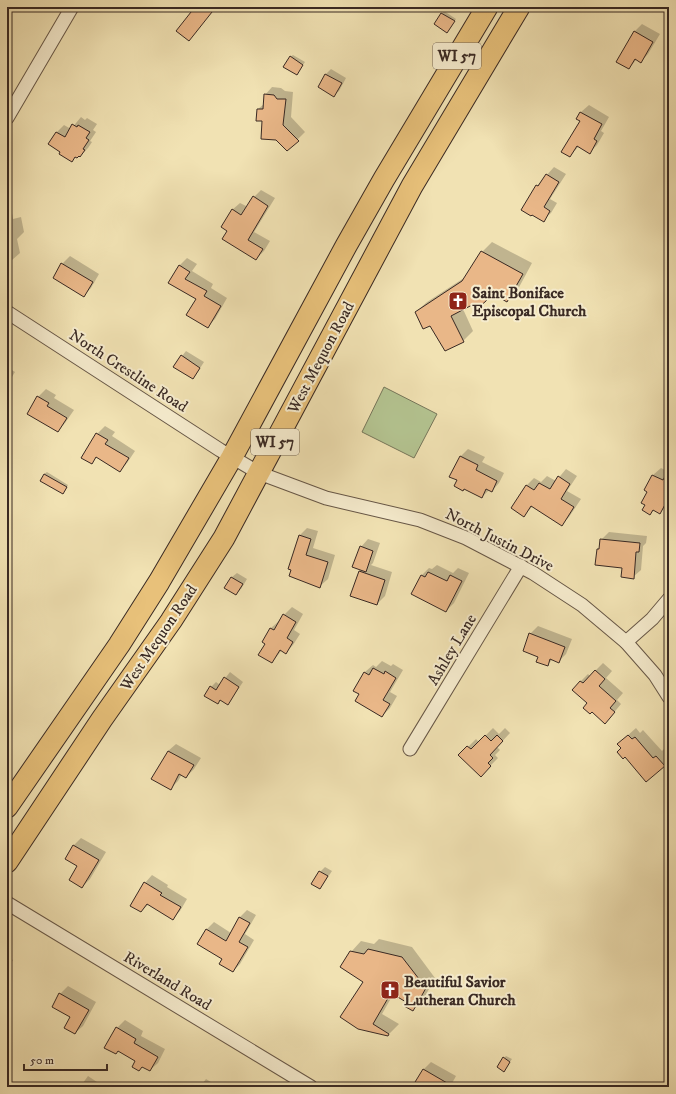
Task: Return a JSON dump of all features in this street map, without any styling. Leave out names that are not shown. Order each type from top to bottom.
[{"type":"main road","name":"West Mequon Road","points":[[7,806],[119,645],[160,582],[232,457],[384,179],[487,7]]},
{"type":"main road","name":"West Mequon Road","points":[[7,862],[102,719],[171,621],[224,538],[359,282],[412,186],[519,7]]},
{"type":"street","points":[[7,118],[72,7]]},
{"type":"street","name":"North Crestline Road","points":[[7,312],[232,457]]},
{"type":"street","name":"North Justin Drive","points":[[232,457],[259,473],[326,498],[420,520],[466,538],[521,566],[550,583],[582,605],[626,642],[655,675],[669,697]]},
{"type":"street","name":"Ashley Lane","points":[[410,749],[521,566]]},
{"type":"street","points":[[626,642],[652,619],[669,599]]},
{"type":"street","name":"Riverland Road","points":[[7,903],[311,1087]]},
{"type":"green space","points":[[384,387],[437,414],[414,458],[362,432]]},
{"type":"building","points":[[195,7],[216,7],[189,41],[176,31]]},
{"type":"building","points":[[441,13],[455,21],[447,33],[434,24]]},
{"type":"building","points":[[634,31],[653,42],[641,63],[635,59],[629,69],[616,62]]},
{"type":"building","points":[[290,56],[303,65],[297,75],[283,67]]},
{"type":"building","points":[[325,74],[342,83],[334,97],[318,87]]},
{"type":"building","points":[[264,94],[274,95],[277,99],[286,99],[283,125],[299,141],[287,151],[276,140],[261,139],[262,121],[256,121],[257,109],[263,109]]},
{"type":"building","points":[[580,112],[602,124],[594,139],[597,141],[590,154],[577,146],[570,157],[561,152],[580,121],[576,119]]},
{"type":"building","points":[[72,124],[77,127],[78,125],[90,132],[86,138],[89,140],[83,149],[85,150],[80,157],[75,157],[72,162],[59,154],[60,152],[48,144],[56,132],[65,137]]},
{"type":"building","points":[[546,174],[559,182],[544,207],[550,211],[544,222],[521,210],[536,185],[538,186]]},
{"type":"building","points":[[253,196],[268,206],[248,240],[263,249],[256,260],[222,239],[227,231],[221,227],[232,209],[241,215]]},
{"type":"building","name":"Saint Boniface Episcopal Church","points":[[481,251],[523,274],[507,302],[491,293],[486,301],[478,308],[474,304],[451,316],[464,342],[445,351],[430,326],[423,329],[415,312],[462,281]]},
{"type":"building","points":[[61,263],[93,282],[84,297],[53,278]]},
{"type":"building","points":[[179,265],[190,272],[185,279],[207,291],[204,296],[221,306],[208,328],[186,315],[196,299],[168,283]]},
{"type":"building","points":[[181,355],[200,368],[193,379],[173,367]]},
{"type":"building","points":[[37,396],[49,403],[47,406],[67,418],[58,432],[27,414]]},
{"type":"building","points":[[96,433],[108,440],[105,444],[129,458],[120,472],[96,457],[92,464],[81,458]]},
{"type":"building","points":[[460,456],[478,465],[476,470],[497,481],[492,492],[486,489],[482,498],[454,486],[457,480],[449,477]]},
{"type":"building","points":[[669,469],[669,497],[660,514],[653,510],[650,515],[642,510],[645,505],[641,503],[647,492],[644,490],[652,475],[663,480]]},
{"type":"building","points":[[44,474],[67,487],[63,494],[40,481]]},
{"type":"building","points":[[558,476],[570,484],[561,499],[574,507],[562,526],[531,506],[524,517],[511,508],[526,485],[534,490],[539,483],[550,489]]},
{"type":"building","points":[[299,535],[311,539],[306,555],[328,562],[320,588],[289,576],[291,570],[288,569]]},
{"type":"building","points":[[600,539],[640,543],[639,552],[636,552],[634,579],[621,577],[622,568],[595,565]]},
{"type":"building","points":[[360,546],[373,551],[366,572],[352,567]]},
{"type":"building","points":[[359,571],[385,580],[377,605],[350,596]]},
{"type":"building","points":[[428,572],[447,581],[450,575],[462,581],[446,612],[411,594],[421,575],[425,577]]},
{"type":"building","points":[[231,577],[243,584],[236,595],[224,588]]},
{"type":"building","points":[[283,614],[296,622],[287,638],[293,642],[286,654],[280,650],[272,663],[258,655],[265,644],[262,642],[270,628],[274,630]]},
{"type":"building","points":[[529,633],[565,647],[559,663],[550,659],[548,666],[536,662],[538,657],[523,651]]},
{"type":"building","points":[[373,668],[384,674],[385,671],[396,678],[383,700],[390,704],[382,717],[355,701],[359,694],[353,691],[364,672],[369,675]]},
{"type":"building","points":[[595,670],[605,679],[599,686],[616,701],[610,708],[615,712],[605,724],[592,712],[590,714],[583,708],[587,703],[572,690],[580,681],[583,683]]},
{"type":"building","points":[[224,677],[239,687],[228,705],[220,700],[218,704],[204,696],[210,686],[216,690]]},
{"type":"building","points":[[485,735],[491,741],[497,735],[503,741],[490,755],[493,758],[488,763],[491,766],[481,777],[458,755],[467,746],[471,749]]},
{"type":"building","points":[[628,735],[632,739],[635,737],[653,758],[656,756],[665,766],[646,782],[625,757],[623,759],[617,752],[621,748],[617,744]]},
{"type":"building","points":[[168,751],[194,765],[186,778],[179,774],[171,790],[151,779]]},
{"type":"building","points":[[73,845],[99,860],[82,888],[69,880],[77,866],[65,859]]},
{"type":"building","points":[[319,871],[328,876],[320,889],[311,884]]},
{"type":"building","points":[[144,882],[162,893],[160,895],[181,907],[173,920],[147,904],[141,912],[130,906]]},
{"type":"building","points":[[239,917],[250,923],[239,942],[248,947],[233,972],[219,964],[222,959],[197,944],[206,929],[226,941]]},
{"type":"building","name":"Beautiful Savior Lutheran Church","points":[[368,949],[402,957],[426,988],[413,1011],[404,1006],[406,1002],[391,993],[373,1024],[389,1034],[388,1036],[358,1029],[340,1017],[363,982],[340,967],[350,951],[364,954]]},
{"type":"building","points":[[59,993],[89,1010],[75,1034],[64,1028],[70,1017],[52,1007]]},
{"type":"building","points":[[116,1027],[136,1039],[134,1043],[158,1057],[150,1071],[142,1067],[139,1071],[132,1067],[135,1061],[118,1051],[116,1054],[104,1048]]},
{"type":"building","points":[[503,1057],[510,1062],[504,1072],[497,1067]]},
{"type":"building","points":[[423,1069],[454,1087],[412,1087]]},
{"type":"place","name":"Saint Boniface Episcopal Church","points":[[458,301]]},
{"type":"place","name":"Beautiful Savior Lutheran Church","points":[[390,990]]}]
